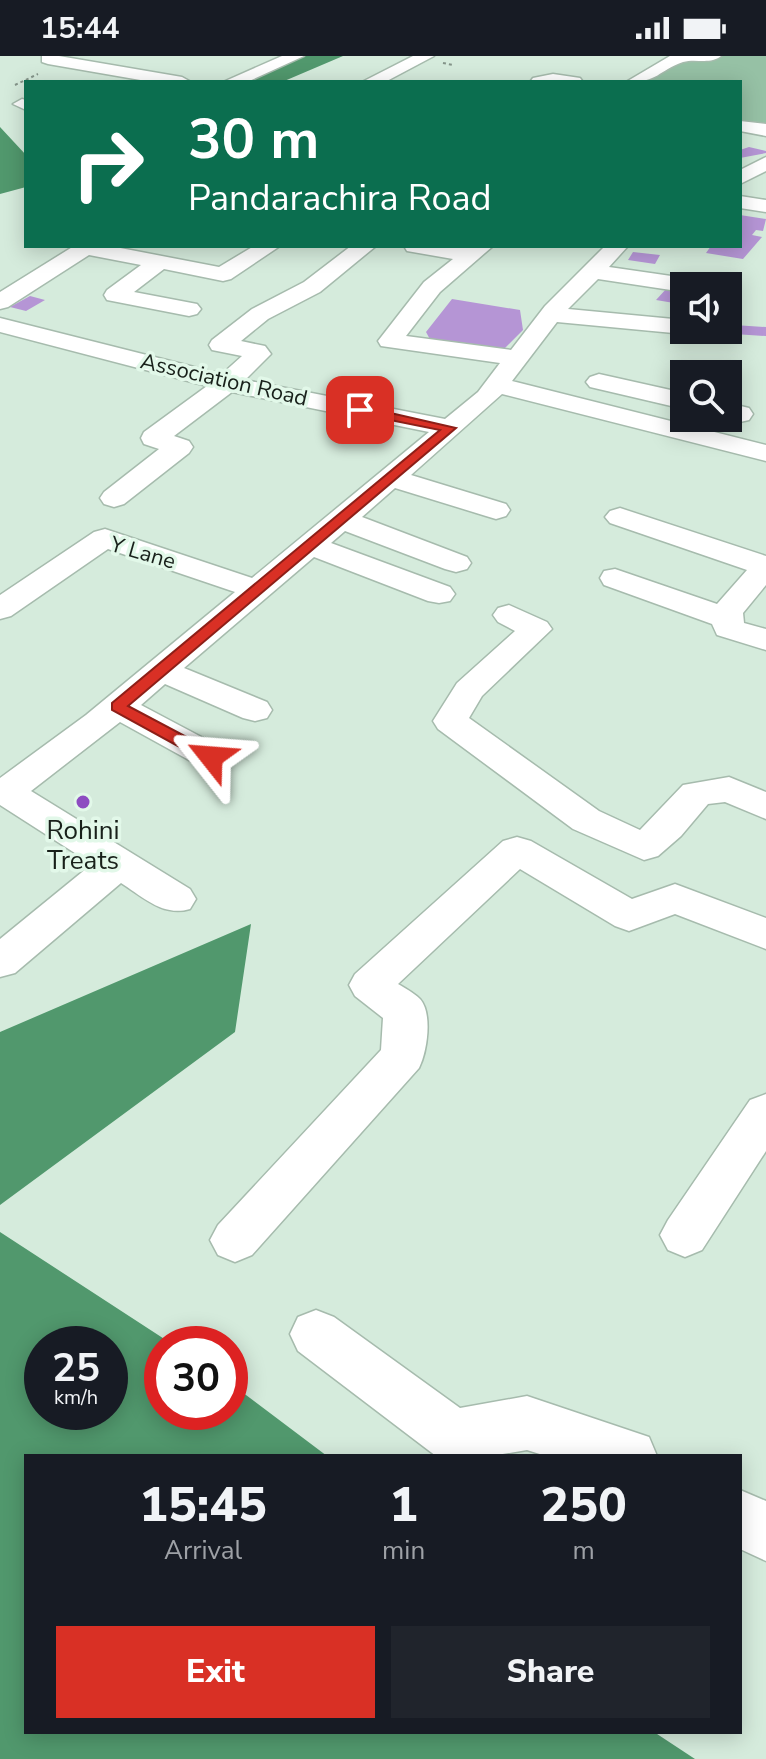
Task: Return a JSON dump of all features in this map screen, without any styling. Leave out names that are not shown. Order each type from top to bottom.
[{"type":"street","points":[[375,80],[426,56]]},
{"type":"street","points":[[639,80],[680,57],[713,56]]},
{"type":"street","points":[[237,80],[290,58]]},
{"type":"street","points":[[259,80],[290,58]]},
{"type":"street","points":[[58,63],[87,64],[171,80]]},
{"type":"street","points":[[742,126],[766,130]]},
{"type":"street","points":[[742,177],[766,163]]},
{"type":"street","points":[[742,202],[766,206]]},
{"type":"street","points":[[0,302],[85,248]]},
{"type":"street","points":[[92,248],[223,274],[266,248]]},
{"type":"street","points":[[114,498],[179,447],[154,438],[227,383],[259,354],[221,345],[260,314],[312,287],[362,248]]},
{"type":"street","points":[[439,248],[475,251]]},
{"type":"street","points":[[176,899],[6,792],[117,706],[487,397],[518,369],[551,314],[615,248]]},
{"type":"street","points":[[475,251],[432,287],[390,341],[518,369],[766,453]]},
{"type":"street","points":[[160,262],[115,295],[189,309]]},
{"type":"street","points":[[592,271],[670,283]]},
{"type":"street","points":[[0,282],[26,286]]},
{"type":"street","points":[[551,314],[670,326]]},
{"type":"street","name":"Association Road","points":[[0,325],[227,383],[450,428]]},
{"type":"street","points":[[575,377],[670,398]]},
{"type":"street","points":[[391,478],[496,510]]},
{"type":"street","points":[[620,517],[766,566],[727,612],[726,618],[728,628],[766,640]]},
{"type":"street","points":[[341,519],[456,563]]},
{"type":"street","name":"Y Lane","points":[[0,609],[105,538],[255,589]]},
{"type":"street","points":[[310,545],[439,594]]},
{"type":"street","points":[[615,578],[726,618]]},
{"type":"street","points":[[509,615],[536,629],[469,690],[450,721],[475,741],[586,820],[644,847],[668,827],[696,794],[729,789],[766,807]]},
{"type":"street","points":[[160,670],[255,710]]},
{"type":"street","points":[[117,706],[211,757]]},
{"type":"street","points":[[235,1240],[403,1056],[405,1011],[370,985],[517,850],[629,916],[675,898],[766,934]]},
{"type":"street","points":[[0,962],[119,863]]},
{"type":"street","points":[[685,1235],[766,1113]]},
{"type":"street","points":[[316,1334],[453,1436],[527,1423],[623,1454]]},
{"type":"street","points":[[742,1519],[766,1532]]},
{"type":"shaded area","points":[[302,56],[343,56],[287,80],[248,80]]},
{"type":"shaded area","points":[[766,56],[766,128],[742,124],[742,80],[645,80],[683,60]]},
{"type":"shaded area","points":[[0,127],[24,153],[24,188],[0,194]]},
{"type":"shaded area","points":[[251,924],[235,1032],[0,1205],[0,1032]]},
{"type":"shaded area","points":[[0,1232],[144,1326],[144,1430],[248,1430],[248,1397],[324,1454],[24,1454],[24,1734],[657,1734],[695,1759],[0,1759]]},
{"type":"building","points":[[749,147],[766,153],[742,158],[742,149]]},
{"type":"building","points":[[742,215],[766,219],[763,231],[756,230],[752,235],[762,237],[743,259],[706,253],[710,248],[742,248]]},
{"type":"building","points":[[633,252],[660,255],[655,264],[628,260]]},
{"type":"building","points":[[667,288],[670,289],[670,302],[656,300]]},
{"type":"building","points":[[30,296],[45,300],[26,311],[10,307]]},
{"type":"building","points":[[452,299],[520,310],[523,330],[502,351],[432,343],[426,332]]},
{"type":"building","points":[[742,326],[766,327],[766,336],[742,334]]},
{"type":"place","name":"Rohini Treats","points":[[83,802]]},
{"type":"route","points":[[211,757],[117,706],[450,428],[360,410]]}]
